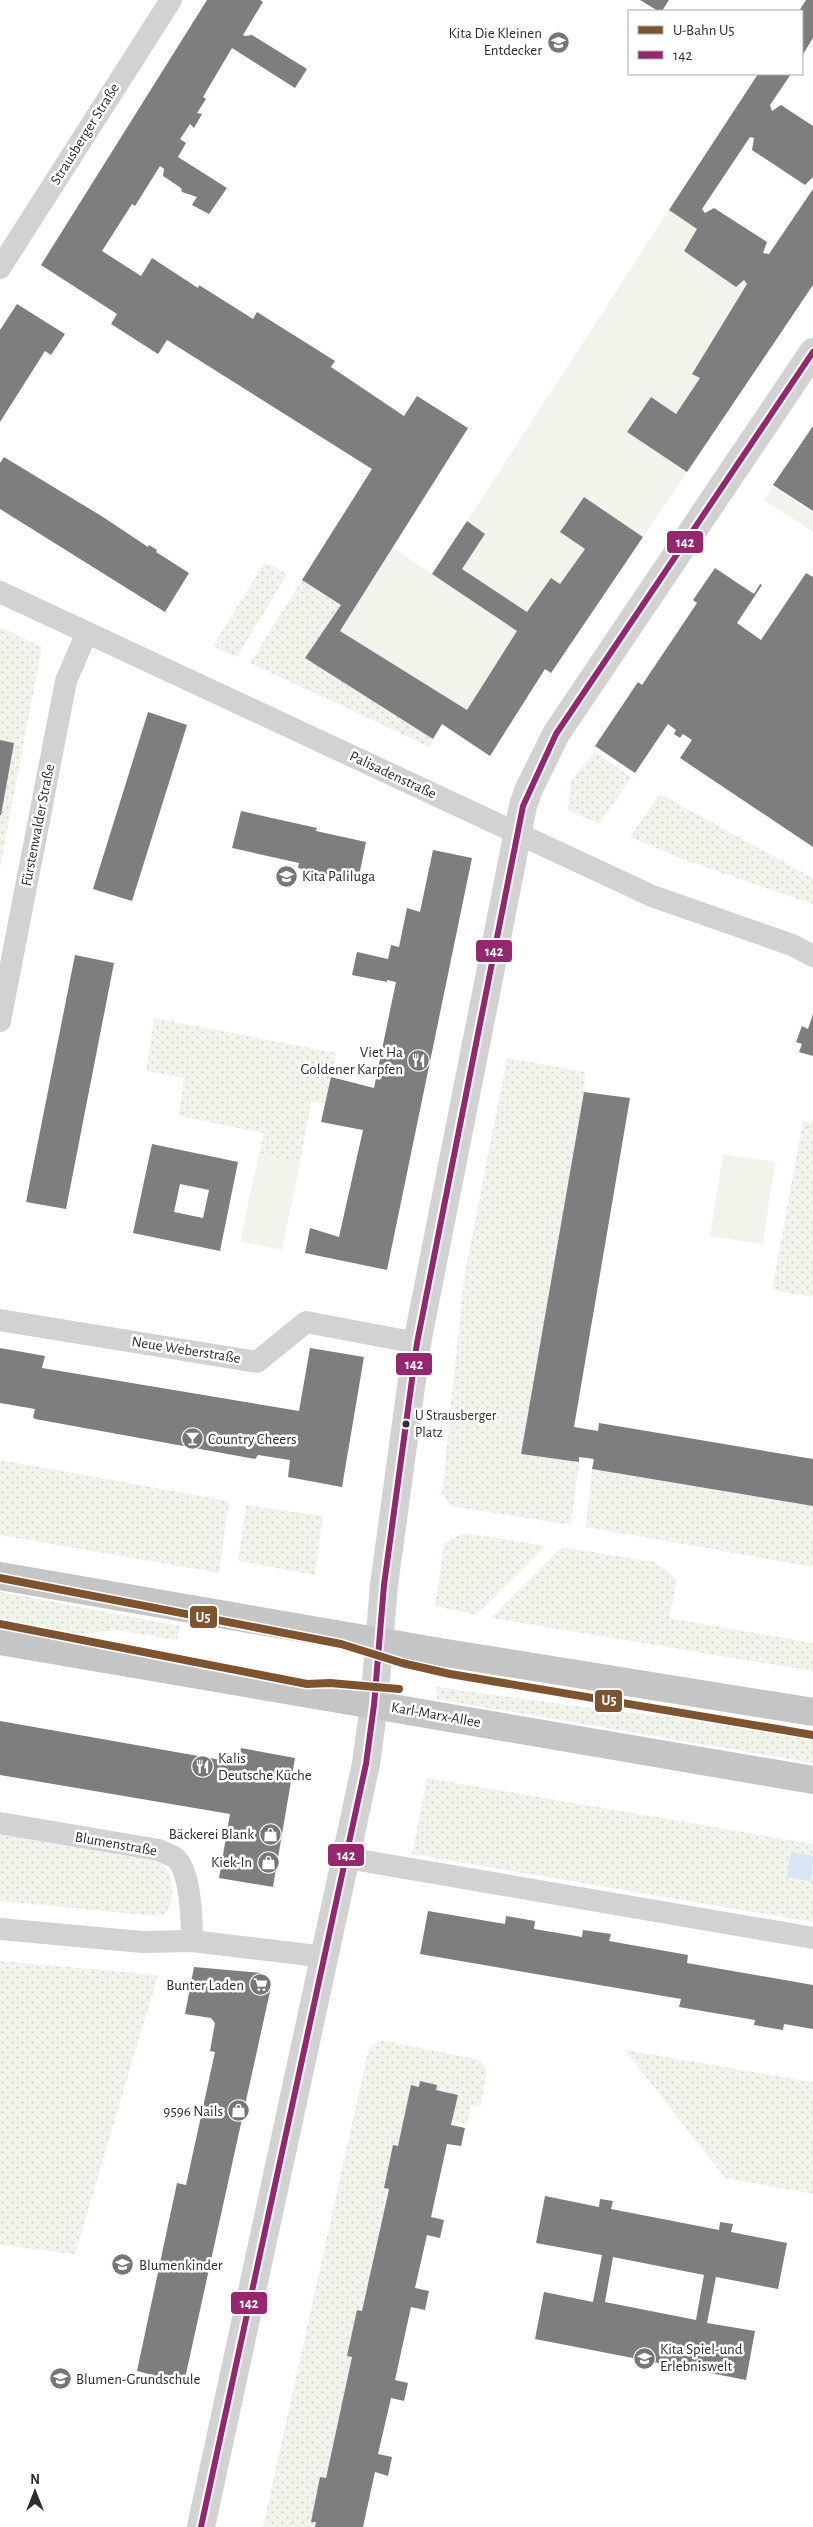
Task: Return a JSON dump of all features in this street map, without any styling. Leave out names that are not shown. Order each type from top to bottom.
[{"type":"main road","points":[[0,1576],[379,1641],[813,1712]]},
{"type":"main road","name":"Karl-Marx-Allee","points":[[0,1641],[813,1780]]},
{"type":"street","name":"Strausberger Straße","points":[[0,268],[170,0]]},
{"type":"street","points":[[201,2527],[326,1957],[366,1764],[374,1704],[384,1585],[417,1343],[528,791],[556,734],[813,352]]},
{"type":"street","name":"Palisadenstraße","points":[[0,592],[652,896],[803,944],[813,956]]},
{"type":"street","name":"Fürstenwalder Straße","points":[[0,1021],[66,682],[87,632]]},
{"type":"street","name":"Neue Weberstraße","points":[[0,1320],[257,1362],[306,1322],[417,1343]]},
{"type":"street","name":"Blumenstraße","points":[[0,1823],[159,1850],[175,1857],[182,1868],[193,1913],[192,1941]]},
{"type":"street","points":[[346,1858],[813,1938]]},
{"type":"street","points":[[0,1929],[142,1942],[192,1941],[326,1957]]},
{"type":"shaded area","points":[[669,210],[697,229],[684,251],[736,287],[744,280],[747,284],[692,373],[700,378],[676,414],[651,397],[627,432],[687,472],[643,537],[584,497],[560,532],[585,549],[560,584],[551,578],[527,612],[462,569],[485,534],[467,521]]},
{"type":"shaded area","points":[[773,487],[813,513],[813,532],[764,500]]},
{"type":"shaded area","points":[[393,548],[517,631],[467,710],[340,631]]},
{"type":"shaded area","points":[[265,562],[287,574],[237,657],[213,646]]},
{"type":"shaded area","points":[[302,580],[341,605],[305,658],[433,739],[430,747],[250,663]]},
{"type":"shaded area","points":[[0,627],[42,647],[0,867]]},
{"type":"shaded area","points":[[595,751],[631,778],[599,824],[568,810],[571,781]]},
{"type":"shaded area","points":[[660,794],[813,878],[813,904],[682,859],[630,837]]},
{"type":"shaded area","points":[[154,1018],[336,1053],[326,1103],[311,1102],[300,1163],[259,1154],[264,1133],[179,1116],[184,1078],[146,1071]]},
{"type":"shaded area","points":[[507,1058],[585,1072],[584,1092],[521,1454],[579,1462],[571,1525],[451,1506],[442,1493],[464,1278]]},
{"type":"shaded area","points":[[803,1121],[813,1123],[813,1297],[772,1290]]},
{"type":"shaded area","points":[[259,1154],[300,1163],[282,1250],[240,1241]]},
{"type":"shaded area","points":[[723,1154],[775,1162],[763,1244],[710,1236]]},
{"type":"shaded area","points":[[0,1460],[229,1501],[219,1573],[0,1535]]},
{"type":"shaded area","points":[[592,1469],[813,1506],[813,1567],[586,1527]]},
{"type":"shaded area","points":[[246,1505],[323,1516],[315,1575],[238,1561]]},
{"type":"shaded area","points":[[464,1533],[546,1546],[476,1615],[435,1606],[444,1544]]},
{"type":"shaded area","points":[[562,1547],[654,1562],[667,1570],[677,1581],[669,1618],[813,1643],[813,1671],[491,1618]]},
{"type":"shaded area","points":[[0,1592],[180,1626],[177,1640],[117,1630],[69,1635],[0,1623]]},
{"type":"shaded area","points":[[437,1687],[606,1710],[729,1720],[813,1731],[813,1763],[437,1699]]},
{"type":"shaded area","points":[[427,1778],[813,1844],[813,1922],[412,1854]]},
{"type":"shaded area","points":[[0,1832],[155,1859],[168,1872],[172,1885],[171,1904],[164,1914],[156,1916],[0,1901]]},
{"type":"shaded area","points":[[0,1961],[158,1975],[75,2254],[0,2245]]},
{"type":"shaded area","points":[[381,2040],[480,2060],[487,2071],[480,2107],[471,2105],[467,2124],[452,2120],[458,2095],[411,2085],[315,2527],[263,2527],[369,2047]]},
{"type":"shaded area","points":[[625,2050],[813,2082],[813,2194],[725,2178]]},
{"type":"water","points":[[791,1852],[813,1856],[811,1881],[787,1877]]},
{"type":"building","points":[[207,0],[260,0],[263,2],[243,35],[252,35],[307,69],[295,88],[232,48],[203,97],[206,99],[197,113],[202,114],[194,128],[190,124],[180,139],[186,143],[178,157],[227,188],[209,214],[192,205],[197,197],[182,192],[181,188],[163,176],[164,169],[160,166],[135,206],[132,204],[102,251],[141,276],[152,258],[198,288],[199,285],[253,319],[257,312],[335,361],[331,367],[404,416],[417,396],[468,428],[340,631],[467,710],[517,631],[432,574],[467,521],[485,534],[462,569],[527,612],[551,578],[560,584],[585,549],[560,532],[584,497],[643,537],[551,673],[545,669],[490,756],[442,724],[433,739],[305,658],[341,605],[302,580],[372,469],[167,340],[158,354],[111,324],[117,314],[41,265]]},
{"type":"building","points":[[640,0],[669,0],[663,10],[656,10]]},
{"type":"building","points":[[806,0],[813,0],[813,38],[803,54],[803,10],[800,10]]},
{"type":"building","points":[[757,75],[790,75],[770,105],[772,111],[781,105],[813,126],[813,177],[805,185],[752,150],[754,138],[750,137],[702,209],[705,213],[714,208],[767,242],[763,253],[769,254],[813,189],[813,285],[687,472],[627,432],[651,397],[676,414],[700,378],[692,374],[747,284],[744,280],[736,287],[684,251],[697,229],[669,210]]},
{"type":"building","points":[[17,304],[65,334],[51,355],[45,351],[0,422],[0,330]]},
{"type":"building","points":[[813,426],[813,511],[773,485]]},
{"type":"building","points":[[4,457],[103,517],[148,547],[149,545],[157,550],[156,552],[189,573],[165,612],[0,509],[0,463]]},
{"type":"building","points":[[715,568],[754,594],[760,584],[762,585],[737,623],[761,640],[806,573],[813,577],[813,847],[680,758],[692,740],[683,734],[680,738],[674,734],[676,730],[668,724],[635,773],[595,746],[638,682],[642,685],[697,603],[693,600]]},
{"type":"building","points":[[148,712],[187,725],[132,901],[93,889]]},
{"type":"building","points":[[0,740],[14,743],[1,815],[0,815]]},
{"type":"building","points":[[241,811],[317,828],[316,831],[366,842],[358,881],[298,868],[299,863],[232,848]]},
{"type":"building","points":[[433,850],[472,858],[387,1270],[305,1253],[310,1228],[339,1237],[363,1130],[321,1122],[331,1077],[374,1088],[396,982],[352,975],[357,952],[388,959],[391,945],[399,947],[407,908],[420,912]]},
{"type":"building","points":[[75,955],[114,963],[66,1209],[26,1202]]},
{"type":"building","points":[[813,1014],[813,1056],[799,1052],[802,1044],[796,1042],[802,1026],[808,1029]]},
{"type":"building","points":[[584,1092],[630,1098],[574,1427],[598,1431],[599,1423],[813,1459],[813,1506],[592,1469],[594,1459],[579,1457],[579,1462],[521,1454]]},
{"type":"building","points":[[152,1144],[238,1162],[220,1251],[133,1233]],"holes":[[[180,1184],[209,1190],[203,1218],[174,1212]]]},
{"type":"building","points":[[0,1348],[45,1356],[42,1368],[299,1411],[310,1348],[364,1357],[342,1487],[288,1477],[290,1460],[258,1455],[255,1459],[35,1419],[33,1417],[35,1409],[0,1403]]},
{"type":"building","points":[[0,1721],[238,1763],[241,1748],[295,1758],[273,1887],[219,1878],[230,1814],[0,1775]]},
{"type":"building","points":[[428,1911],[505,1924],[506,1916],[535,1921],[534,1929],[582,1937],[583,1930],[611,1934],[609,1941],[688,1955],[687,1963],[813,1985],[813,2029],[784,2024],[783,2030],[754,2025],[755,2020],[679,2007],[681,1999],[420,1954]]},
{"type":"building","points":[[194,1967],[261,1973],[271,1987],[184,2383],[137,2371],[177,2183],[186,2185],[215,2052],[210,2051],[215,2023],[211,2018],[185,2014]]},
{"type":"building","points":[[420,2081],[437,2085],[436,2090],[458,2095],[451,2125],[465,2128],[461,2146],[447,2144],[431,2217],[444,2220],[440,2238],[427,2235],[415,2288],[429,2291],[425,2310],[411,2307],[395,2380],[408,2383],[404,2401],[391,2398],[378,2454],[392,2457],[388,2476],[375,2472],[363,2527],[315,2527],[316,2522],[311,2522],[320,2477],[326,2478],[352,2357],[347,2356],[357,2310],[362,2311],[389,2189],[384,2188],[393,2145],[398,2146],[411,2085],[419,2087]]},
{"type":"building","points":[[545,2196],[599,2207],[600,2199],[613,2201],[611,2209],[719,2230],[720,2222],[733,2224],[731,2232],[787,2243],[778,2289],[716,2277],[707,2323],[755,2331],[746,2380],[535,2339],[544,2292],[593,2302],[602,2255],[536,2243]],"holes":[[[613,2257],[704,2275],[696,2320],[605,2302]]]},
{"type":"metro line","name":"U5","points":[[0,1578],[341,1644],[402,1663],[450,1674],[813,1735]]},
{"type":"metro line","name":"U5","points":[[0,1624],[307,1684],[330,1683],[399,1689]]},
{"type":"transit line","name":"142","points":[[201,2527],[366,1764],[374,1705],[384,1585],[417,1343],[523,806],[556,734],[813,352]]},
{"type":"place","name":"Kita Die Kleinen Entdecker","points":[[558,42]]},
{"type":"place","name":"Kita Paliluga","points":[[286,876]]},
{"type":"place","name":"Viet Ha Goldener Karpfen","points":[[419,1061]]},
{"type":"place","name":"U Strausberger Platz","points":[[406,1424]]},
{"type":"place","name":"Country Cheers","points":[[192,1439]]},
{"type":"place","name":"Kalis Deutsche Küche","points":[[202,1767]]},
{"type":"place","name":"Bäckerei Blank","points":[[270,1834]]},
{"type":"place","name":"Kiek-In","points":[[268,1862]]},
{"type":"place","name":"Bunter Laden","points":[[260,1985]]},
{"type":"place","name":"9596 Nails","points":[[239,2111]]},
{"type":"place","name":"Blumenkinder","points":[[123,2265]]},
{"type":"place","name":"Kita Spiel-und Erlebniswelt","points":[[644,2358]]},
{"type":"place","name":"Blumen-Grundschule","points":[[60,2379]]}]
